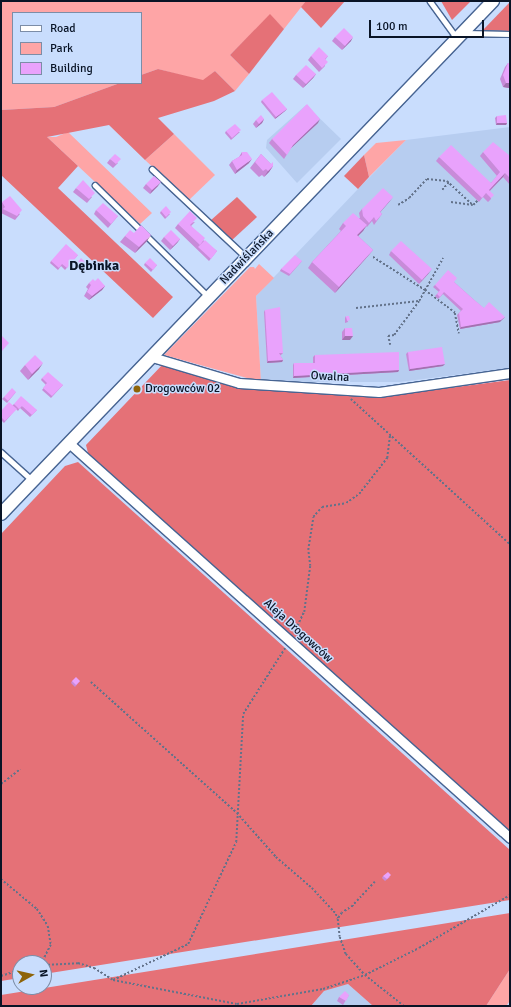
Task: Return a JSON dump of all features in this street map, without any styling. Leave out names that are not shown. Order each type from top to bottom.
[{"type":"main road","name":"Nadwiślańska","points":[[1,514],[70,444],[493,1]]},
{"type":"street","name":"Owalna","points":[[152,357],[239,383],[379,392],[510,373]]},
{"type":"street","name":"Aleja Drogowców","points":[[70,444],[510,838]]},
{"type":"lane","points":[[430,1],[460,35],[510,34]]},
{"type":"lane","points":[[152,169],[246,258]]},
{"type":"lane","points":[[94,185],[209,297]]},
{"type":"lane","points":[[1,452],[33,481]]},
{"type":"path","points":[[398,204],[408,198],[427,179],[449,182],[474,205]]},
{"type":"path","points":[[442,190],[449,182]]},
{"type":"path","points":[[474,205],[477,201]]},
{"type":"path","points":[[451,202],[474,205]]},
{"type":"path","points":[[372,257],[425,290],[455,313],[459,334]]},
{"type":"path","points":[[390,345],[388,336],[394,335],[419,301],[443,258]]},
{"type":"path","points":[[356,308],[419,301]]},
{"type":"path","points":[[341,390],[510,544]]},
{"type":"path","points":[[113,980],[188,944],[236,842],[243,714],[290,640],[304,612],[310,566],[308,550],[313,517],[322,508],[346,503],[359,494],[388,458],[390,435]]},
{"type":"path","points":[[91,682],[237,813],[276,858],[312,888],[336,914],[340,937],[346,954],[365,975],[404,1006]]},
{"type":"path","points":[[1,784],[20,769]]},
{"type":"path","points":[[1,879],[37,909],[48,926],[51,945],[46,955]]},
{"type":"path","points":[[338,919],[375,882]]},
{"type":"path","points":[[52,965],[78,963],[94,968],[113,980],[237,1004],[323,989],[365,975],[426,944],[510,895]]},
{"type":"path","points":[[1,976],[12,973]]},
{"type":"shaded area","points":[[306,1],[345,1],[321,28],[301,7]]},
{"type":"shaded area","points":[[441,1],[471,1],[452,20]]},
{"type":"shaded area","points":[[510,2],[510,31],[483,30]]},
{"type":"shaded area","points":[[270,14],[284,29],[249,74],[230,55]]},
{"type":"shaded area","points":[[158,69],[203,80],[215,71],[235,91],[214,101],[158,118],[174,134],[145,160],[109,125],[47,137],[78,166],[58,188],[173,297],[153,318],[1,175],[1,110],[54,107],[117,84],[142,84],[142,75]]},
{"type":"shaded area","points":[[306,105],[341,139],[297,183],[266,148],[267,140]]},
{"type":"shaded area","points":[[510,127],[510,368],[400,382],[261,382],[256,296],[358,189],[406,140]]},
{"type":"shaded area","points":[[364,155],[369,177],[358,189],[344,176]]},
{"type":"shaded area","points":[[237,197],[257,217],[231,241],[210,221]]},
{"type":"shaded area","points":[[164,363],[248,389],[370,394],[411,393],[510,380],[510,831],[88,453],[86,445]]},
{"type":"shaded area","points":[[78,462],[510,850],[510,900],[52,973],[52,955],[12,955],[12,979],[1,981],[1,534],[65,466]]},
{"type":"shaded area","points":[[510,913],[510,969],[486,1006],[373,1006],[348,984],[324,991],[311,1006],[1,1006],[1,995],[12,993],[12,995],[52,995],[52,987]]},
{"type":"shaded area","points":[[348,984],[373,1006],[311,1006],[324,991]]},
{"type":"green space","points":[[1,1],[306,1],[284,29],[270,15],[230,55],[249,74],[235,91],[215,71],[203,81],[158,69],[142,75],[142,12],[12,12],[12,84],[117,84],[54,107],[1,110]]},
{"type":"green space","points":[[68,132],[152,213],[140,224],[47,137],[56,137]]},
{"type":"green space","points":[[174,134],[215,175],[189,200],[145,160]]},
{"type":"green space","points":[[406,140],[369,177],[364,155],[376,143]]},
{"type":"green space","points":[[259,264],[274,278],[256,296],[261,382],[164,355],[250,267],[254,267],[255,269]]},
{"type":"green space","points":[[510,969],[510,1001],[506,1006],[486,1006]]},
{"type":"building","points":[[344,28],[353,37],[345,46],[335,37]]},
{"type":"building","points":[[319,47],[328,56],[325,59],[328,62],[322,68],[311,56]]},
{"type":"building","points":[[508,63],[510,63],[510,83],[506,83],[503,75]]},
{"type":"building","points":[[306,65],[316,74],[306,84],[296,75]]},
{"type":"building","points":[[272,92],[287,109],[276,117],[262,100]]},
{"type":"building","points":[[307,104],[320,119],[293,145],[287,155],[272,139]]},
{"type":"building","points":[[261,115],[264,119],[259,124],[256,120]]},
{"type":"building","points":[[506,115],[507,123],[497,123],[497,116]]},
{"type":"building","points":[[235,124],[241,130],[232,138],[226,131]]},
{"type":"building","points":[[493,142],[510,156],[510,178],[505,173],[489,190],[494,195],[491,198],[486,193],[482,198],[439,157],[451,145],[491,183],[500,172],[483,152]]},
{"type":"building","points":[[242,152],[247,152],[252,159],[237,170],[232,161],[242,155]]},
{"type":"building","points":[[115,154],[121,159],[116,164],[110,159]]},
{"type":"building","points":[[261,154],[271,164],[273,162],[273,166],[268,171],[266,169],[263,171],[255,162]]},
{"type":"building","points":[[154,176],[161,182],[152,190],[146,184]]},
{"type":"building","points":[[83,180],[95,193],[89,199],[76,188]]},
{"type":"building","points":[[383,188],[393,197],[380,212],[382,214],[376,221],[374,217],[369,223],[363,216],[362,209]]},
{"type":"building","points":[[10,196],[22,210],[17,216],[3,209],[5,207],[2,202]]},
{"type":"building","points":[[103,203],[118,216],[111,224],[96,210]]},
{"type":"building","points":[[166,206],[171,212],[166,217],[161,211]]},
{"type":"building","points":[[190,211],[197,218],[190,225],[205,238],[200,245],[178,224]]},
{"type":"building","points":[[353,213],[367,225],[357,235],[373,250],[339,287],[312,262],[346,226],[343,223]]},
{"type":"building","points":[[141,225],[151,235],[139,247],[125,236],[130,230],[134,233]]},
{"type":"building","points":[[171,230],[180,239],[173,246],[164,237]]},
{"type":"building","points":[[205,240],[217,251],[211,259],[198,247]]},
{"type":"building","points":[[401,241],[432,269],[422,280],[391,251]]},
{"type":"building","points":[[66,244],[78,255],[67,268],[62,264],[59,268],[51,261]]},
{"type":"building","points":[[295,255],[302,261],[290,274],[281,269]]},
{"type":"building","points":[[81,258],[90,267],[86,270],[78,262]]},
{"type":"building","points":[[150,258],[157,265],[153,270],[145,263]]},
{"type":"building","points":[[448,270],[457,278],[454,282],[473,299],[484,308],[489,302],[505,317],[501,320],[461,327],[459,313],[463,309],[444,292],[440,297],[437,294],[440,290],[435,285]]},
{"type":"building","points":[[98,278],[105,286],[92,296],[87,292],[91,285],[89,283],[93,279],[95,281]]},
{"type":"building","points":[[280,307],[283,353],[279,353],[283,360],[268,361],[265,310]]},
{"type":"building","points":[[346,316],[349,316],[350,320],[347,321]]},
{"type":"building","points":[[345,328],[352,328],[353,336],[345,336]]},
{"type":"building","points":[[2,336],[9,343],[2,351],[1,337]]},
{"type":"building","points":[[442,347],[445,364],[410,369],[408,352]]},
{"type":"building","points":[[399,352],[399,370],[294,376],[294,363],[315,363],[315,355]]},
{"type":"building","points":[[35,355],[43,363],[32,374],[25,365]]},
{"type":"building","points":[[48,372],[63,385],[52,396],[43,388],[47,383],[42,378]]},
{"type":"building","points":[[12,388],[16,392],[8,401],[4,397]]},
{"type":"building","points":[[21,396],[37,410],[32,415],[22,406],[19,409],[14,404]]},
{"type":"building","points":[[9,402],[17,409],[5,421],[1,417],[1,411]]},
{"type":"building","points":[[76,677],[80,681],[76,685],[72,681]]},
{"type":"building","points":[[388,872],[391,875],[387,879],[383,876]]},
{"type":"building","points":[[345,991],[349,995],[346,1001],[339,997]]},
{"type":"place","name":"Drogowców 02","points":[[137,389]]},
{"type":"district","name":"Dębinka","points":[[94,266]]}]
